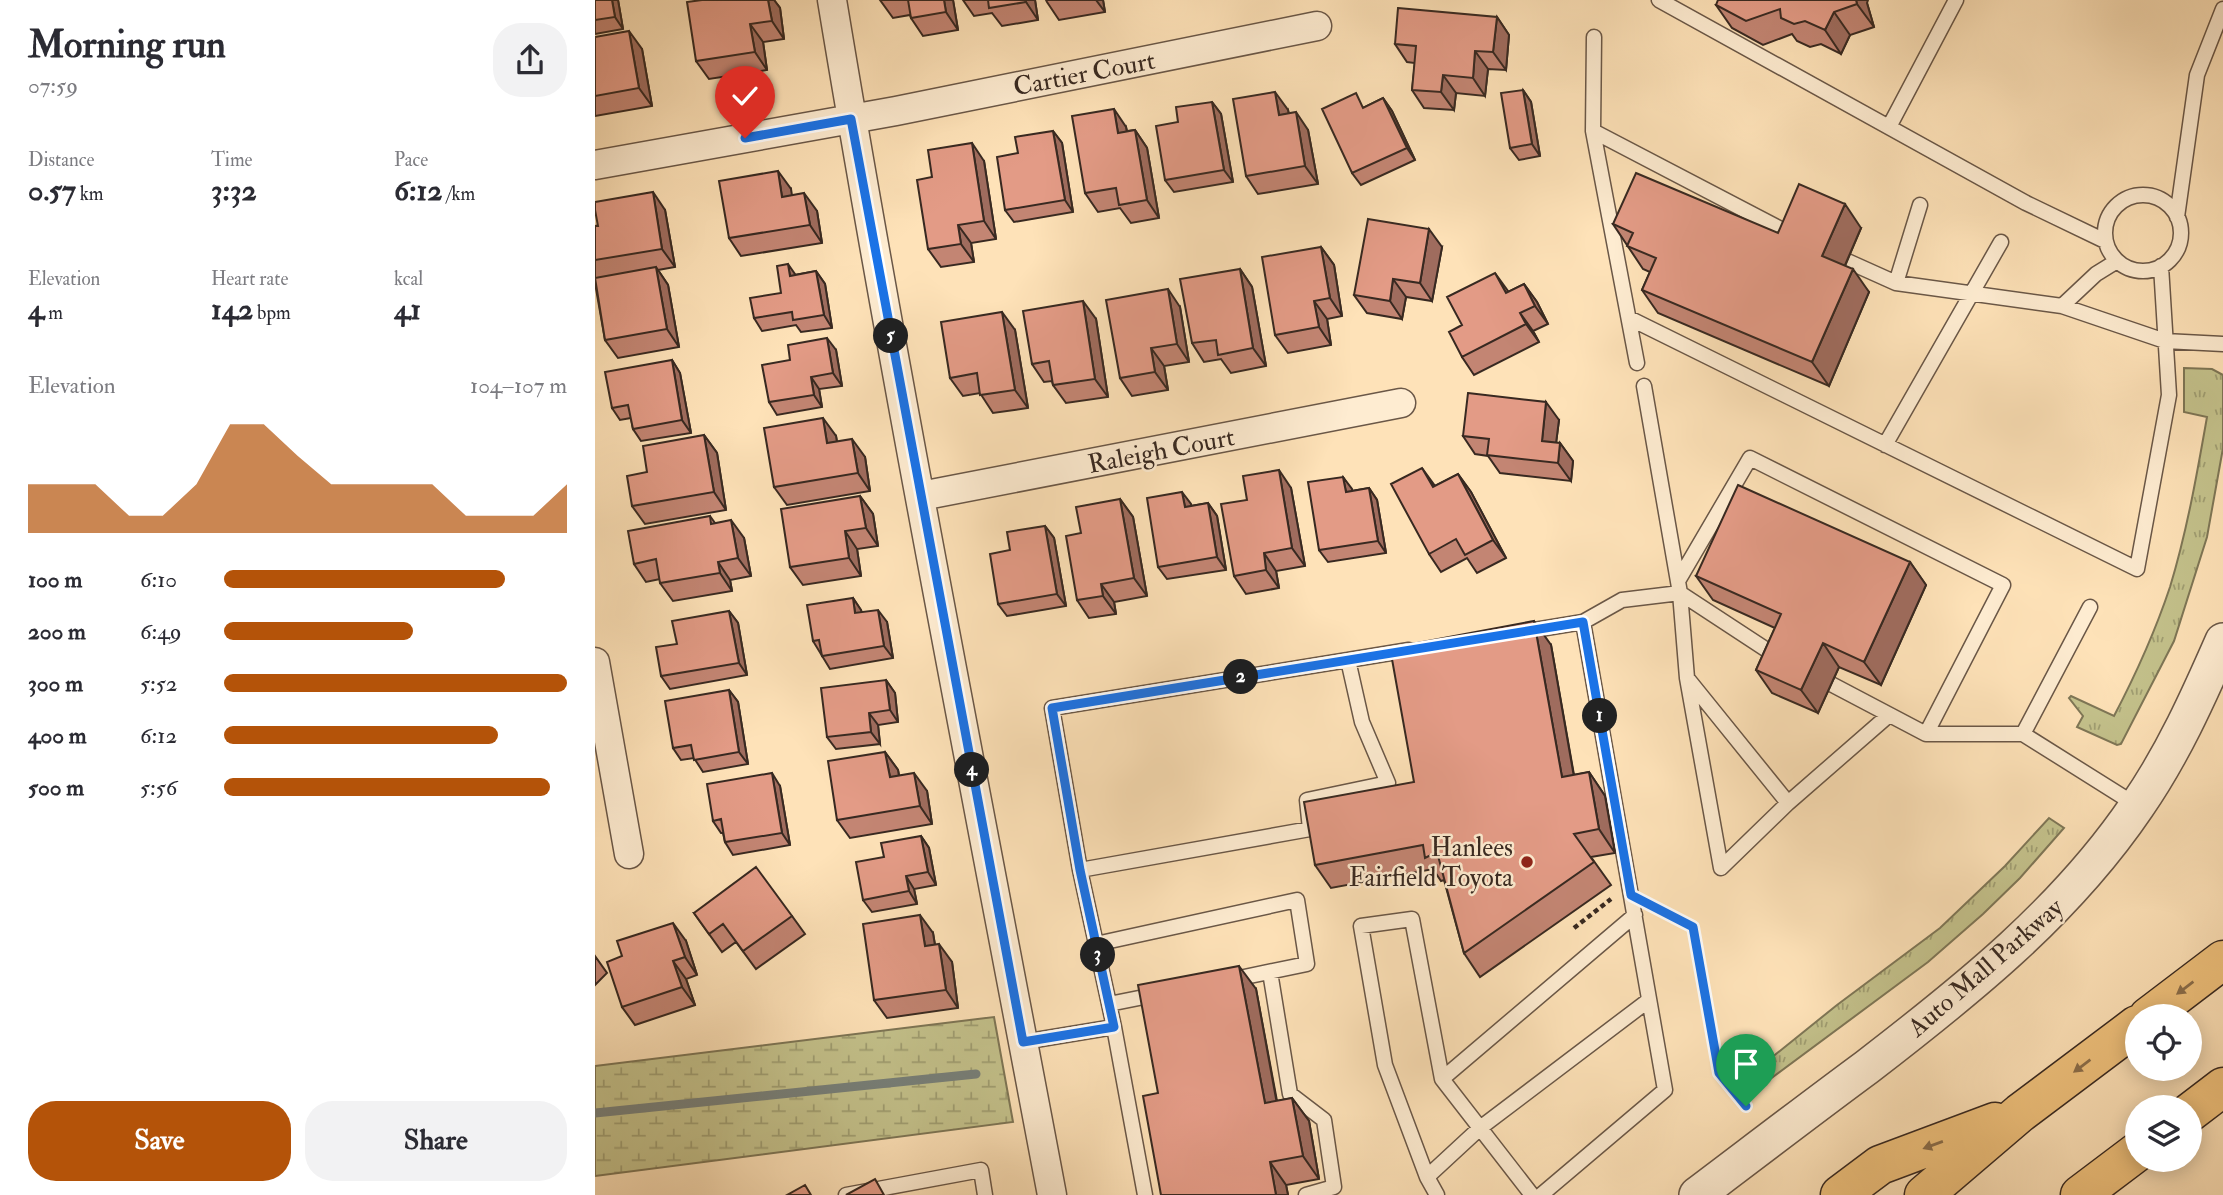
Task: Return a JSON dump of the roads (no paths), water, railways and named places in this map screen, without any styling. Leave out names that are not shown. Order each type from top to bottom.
[{"type":"highway","points":[[2165,1004],[2223,960]]},
{"type":"highway","points":[[1924,1195],[2020,1113],[2125,1034]]},
{"type":"highway","points":[[2202,1103],[2223,1087]]},
{"type":"highway","points":[[1840,1195],[1880,1165],[2020,1113]]},
{"type":"highway","points":[[2080,1195],[2125,1161]]},
{"type":"street","points":[[832,0],[851,119],[1052,1195]]},
{"type":"street","name":"Cartier Court","points":[[595,165],[851,119],[1317,26]]},
{"type":"street","name":"Raleigh Court","points":[[921,496],[1401,403]]},
{"type":"street","name":"Auto Mall Parkway","points":[[1697,1195],[1933,1016],[2011,950],[2075,886],[2137,806],[2188,722],[2223,641]]},
{"type":"street","points":[[595,662],[629,854]]},
{"type":"lane","points":[[1659,0],[2026,203],[2105,241]]},
{"type":"lane","points":[[1889,127],[1956,0]]},
{"type":"lane","points":[[2177,217],[2197,75],[2223,9]]},
{"type":"lane","points":[[1594,37],[1593,131],[1637,363]]},
{"type":"lane","points":[[1593,131],[1802,240]]},
{"type":"lane","points":[[2136,195],[2160,199],[2170,206],[2177,217],[2180,228],[2176,250],[2170,260],[2150,270],[2127,268],[2117,261],[2105,241],[2108,217],[2115,207],[2136,195]]},
{"type":"lane","points":[[1896,283],[1920,205]]},
{"type":"lane","points":[[1885,445],[2001,242]]},
{"type":"lane","points":[[1847,261],[1896,283],[2062,306],[2165,341],[2223,344]]},
{"type":"lane","points":[[2062,306],[2096,274],[2117,261]]},
{"type":"lane","points":[[1629,318],[2137,569],[2169,395],[2161,266]]},
{"type":"lane","points":[[1644,386],[1679,587],[1687,678],[1721,868],[1788,803],[1889,715]]},
{"type":"lane","points":[[1679,587],[1750,458],[2003,585],[1926,734]]},
{"type":"lane","points":[[1514,634],[1583,622],[1622,600],[1679,587],[1786,662]]},
{"type":"lane","points":[[2023,734],[2090,607]]},
{"type":"lane","points":[[1541,1195],[1665,1090],[1583,622]]},
{"type":"lane","points":[[1145,1195],[1114,1027],[1080,870],[1052,708],[1417,649]]},
{"type":"lane","points":[[1080,870],[1310,828],[1307,800],[1388,783],[1362,722],[1348,660]]},
{"type":"lane","points":[[1687,678],[1788,803]]},
{"type":"lane","points":[[1831,684],[1926,734],[2023,734],[2137,806]]},
{"type":"lane","points":[[1096,944],[1297,900],[1307,964],[1217,982]]},
{"type":"lane","points":[[1442,1079],[1635,915]]},
{"type":"lane","points":[[1437,1195],[1427,1177],[1385,1065],[1361,926],[1412,919],[1442,1079],[1532,1195]]},
{"type":"lane","points":[[1271,972],[1290,1094],[1324,1120],[1334,1187],[1306,1195]]},
{"type":"lane","points":[[1109,1004],[1176,990]]},
{"type":"lane","points":[[1427,1177],[1480,1128],[1649,1000]]},
{"type":"lane","points":[[1023,1042],[1114,1027]]},
{"type":"lane","points":[[846,1195],[981,1170],[985,1195]]},
{"type":"waterway","points":[[595,1113],[976,1074]]},
{"type":"place","name":"Hanlees Fairfield Toyota","points":[[1527,862]]}]
